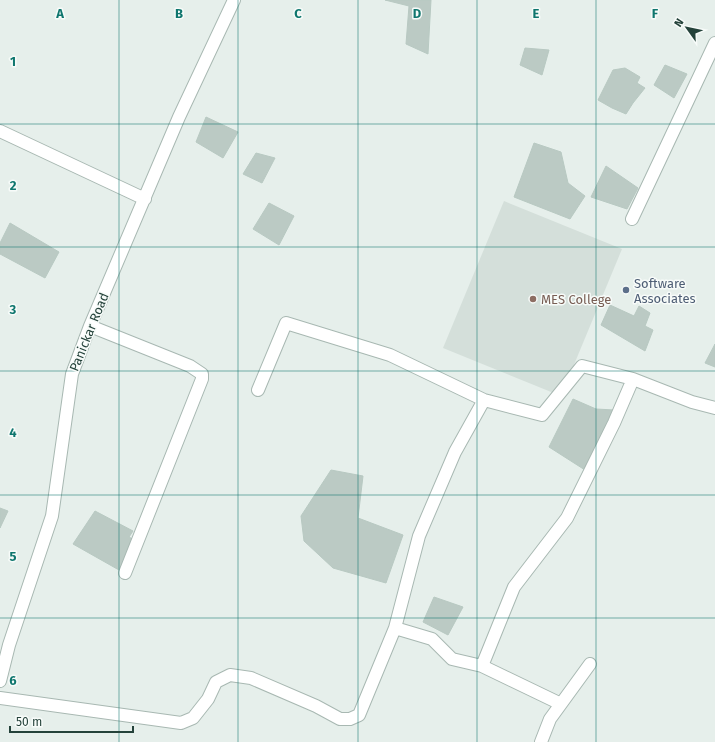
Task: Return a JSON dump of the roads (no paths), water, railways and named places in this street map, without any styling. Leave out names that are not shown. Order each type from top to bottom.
[{"type":"street","name":"Panickar Road","points":[[0,681],[9,645],[52,516],[72,374],[90,326],[179,117],[234,0]]},
{"type":"street","points":[[632,219],[715,43]]},
{"type":"street","points":[[0,131],[145,199]]},
{"type":"street","points":[[258,390],[286,323],[390,355],[484,400],[542,415],[582,366],[633,379],[692,402],[715,408]]},
{"type":"street","points":[[90,326],[190,366],[202,374],[202,379],[125,572]]},
{"type":"street","points":[[482,666],[514,586],[567,518],[614,423],[633,379]]},
{"type":"street","points":[[0,698],[181,723],[193,718],[208,699],[216,682],[230,674],[251,678],[316,706],[340,719],[350,719],[359,715],[395,628],[419,536],[455,452],[484,400]]},
{"type":"street","points":[[395,628],[432,639],[452,659],[482,666],[561,704]]},
{"type":"street","points":[[541,742],[550,719],[590,664]]},
{"type":"place","name":"Software Associates","points":[[626,290]]},
{"type":"place","name":"MES College","points":[[533,299]]}]
